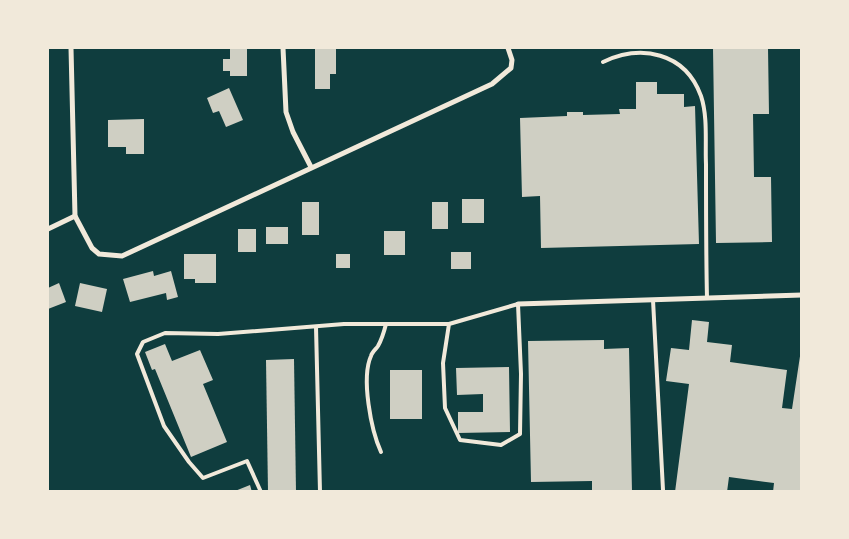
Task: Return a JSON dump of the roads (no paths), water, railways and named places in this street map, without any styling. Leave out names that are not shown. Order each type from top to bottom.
[{"type":"street","points":[[71,48],[75,216],[92,248],[99,254],[122,256],[492,84],[511,68],[512,60],[508,48]]},
{"type":"street","points":[[283,48],[286,112],[293,132],[311,168]]},
{"type":"street","points":[[48,229],[75,216]]},
{"type":"street","points":[[518,304],[802,296]]},
{"type":"lane","points":[[603,62],[615,56],[639,52],[670,59],[682,67],[700,94],[704,106],[707,298]]},
{"type":"lane","points":[[653,300],[663,490]]},
{"type":"lane","points":[[261,492],[247,461],[203,478],[189,462],[164,426],[137,354],[143,342],[165,333],[218,334],[344,324],[449,324],[518,304],[521,374],[520,434],[501,445],[460,440],[445,408],[443,363],[449,324]]},
{"type":"lane","points":[[381,452],[370,414],[367,374],[371,356],[378,345],[386,324]]},
{"type":"lane","points":[[316,327],[320,492]]}]
